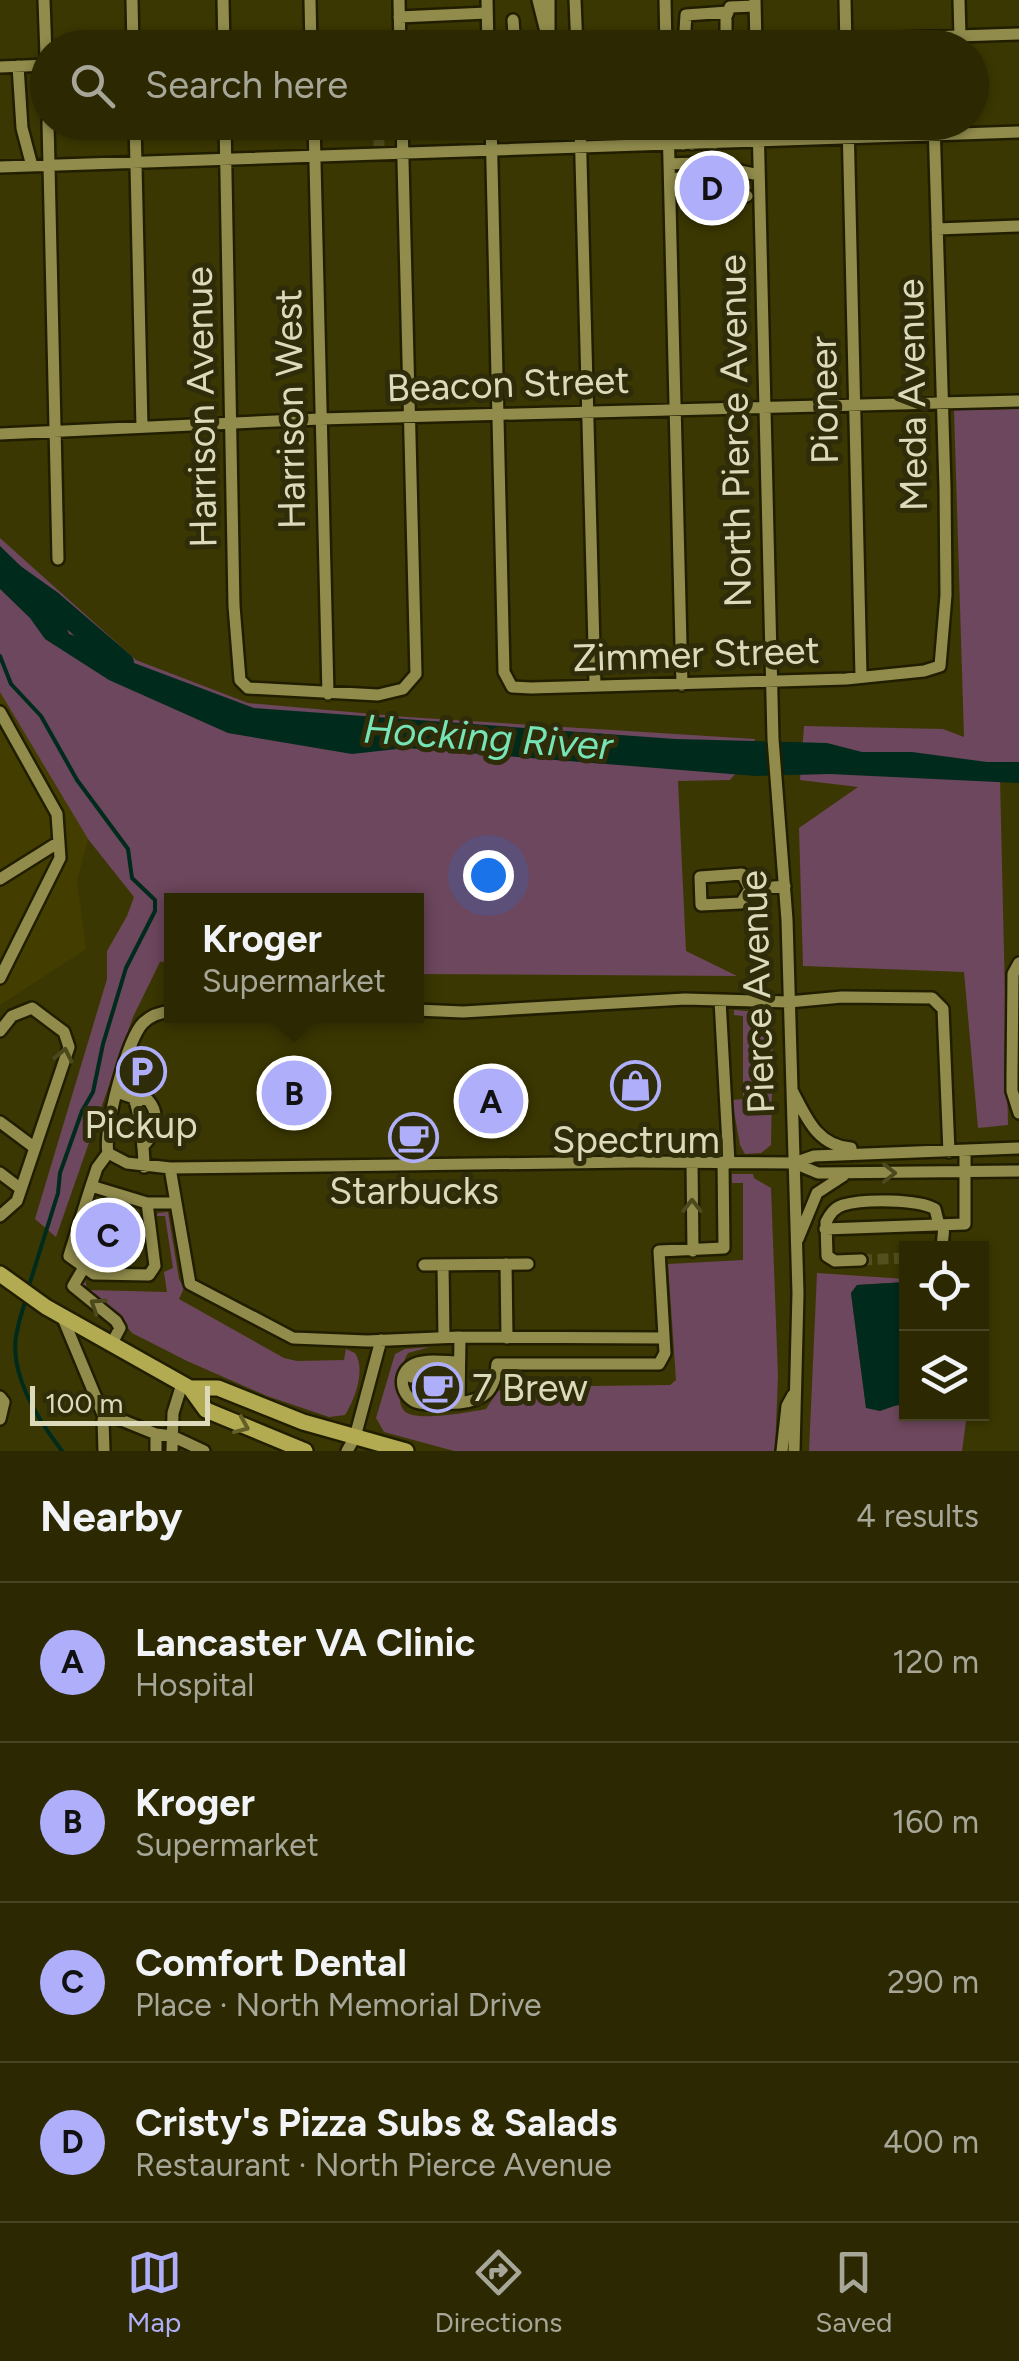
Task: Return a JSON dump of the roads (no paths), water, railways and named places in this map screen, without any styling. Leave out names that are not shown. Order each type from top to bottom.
[{"type":"main road","points":[[0,1274],[46,1307],[186,1386],[206,1410],[305,1451]]},
{"type":"main road","points":[[186,1386],[218,1388],[351,1444],[406,1451]]},
{"type":"street","points":[[44,0],[45,30]]},
{"type":"street","points":[[132,0],[133,30]]},
{"type":"street","points":[[222,0],[223,30]]},
{"type":"street","points":[[310,0],[311,30]]},
{"type":"street","points":[[399,0],[400,30]]},
{"type":"street","points":[[538,0],[546,30]]},
{"type":"street","points":[[549,0],[550,30]]},
{"type":"street","points":[[575,0],[576,30]]},
{"type":"street","points":[[664,0],[665,30]]},
{"type":"street","points":[[845,0],[846,30]]},
{"type":"street","points":[[959,0],[960,30]]},
{"type":"street","points":[[688,30],[686,15],[755,3],[756,30]]},
{"type":"street","points":[[400,16],[487,7]]},
{"type":"street","points":[[514,20],[514,30]]},
{"type":"street","points":[[989,35],[1019,34]]},
{"type":"street","points":[[18,66],[22,128],[32,166]]},
{"type":"street","points":[[0,67],[30,66]]},
{"type":"street","points":[[989,131],[1019,132]]},
{"type":"street","points":[[49,140],[58,560]]},
{"type":"street","points":[[135,140],[142,427]]},
{"type":"street","name":"Harrison Avenue","points":[[225,140],[234,606],[240,680],[248,688],[328,694]]},
{"type":"street","name":"Harrison West","points":[[314,140],[328,694]]},
{"type":"street","points":[[328,694],[378,696],[403,689],[416,674],[402,140]]},
{"type":"street","points":[[493,140],[498,415]]},
{"type":"street","points":[[580,140],[595,685]]},
{"type":"street","points":[[668,140],[676,198],[674,409],[682,685]]},
{"type":"street","points":[[690,140],[692,144]]},
{"type":"street","points":[[692,144],[693,140]]},
{"type":"street","points":[[0,167],[794,140]]},
{"type":"street","name":"Pioneer","points":[[848,140],[861,676]]},
{"type":"street","name":"Meda Avenue","points":[[934,140],[946,595],[940,666]]},
{"type":"street","name":"North Pierce Avenue","points":[[758,142],[773,739]]},
{"type":"street","points":[[672,164],[723,162],[735,170],[758,175]]},
{"type":"street","points":[[735,170],[743,196]]},
{"type":"street","points":[[676,198],[759,196]]},
{"type":"street","points":[[938,229],[1019,226]]},
{"type":"street","name":"Beacon Street","points":[[0,434],[320,419],[1019,401]]},
{"type":"street","name":"Zimmer Street","points":[[498,415],[504,672],[512,687],[771,682],[924,671],[940,666]]},
{"type":"street","points":[[0,712],[57,814],[60,858],[3,960],[0,978]]},
{"type":"street","name":"Pierce Avenue","points":[[773,739],[785,886],[792,1089],[796,1242],[794,1451]]},
{"type":"street","points":[[0,879],[59,842]]},
{"type":"street","points":[[742,874],[750,889],[741,902],[701,905],[700,877],[742,874]]},
{"type":"street","points":[[750,889],[785,886]]},
{"type":"street","points":[[1019,963],[1013,974],[1016,986],[1012,1091],[1019,1113]]},
{"type":"street","points":[[424,1010],[463,1012],[686,999],[789,1002],[842,997],[932,998],[943,1009],[949,1152]]},
{"type":"street","points":[[497,1364],[656,1365],[664,1357],[659,1251],[719,1250],[726,1246],[720,1000]]},
{"type":"street","points":[[0,1031],[12,1016],[32,1008],[64,1032],[69,1048],[17,1201],[0,1216]]},
{"type":"street","points":[[147,1204],[153,1272],[140,1276],[98,1275],[71,1259],[68,1252],[97,1168],[108,1153],[108,1126],[138,1030],[155,1014],[164,1012]]},
{"type":"street","points":[[792,1089],[813,1128],[830,1144],[880,1153]]},
{"type":"street","points":[[117,1092],[148,1100],[154,1109],[154,1134],[144,1145],[144,1167]]},
{"type":"street","points":[[0,1122],[35,1148]]},
{"type":"street","points":[[108,1153],[144,1167],[170,1168],[794,1163],[814,1156],[1019,1148]]},
{"type":"street","points":[[825,1229],[965,1224],[965,1152]]},
{"type":"street","points":[[692,1162],[693,1251]]},
{"type":"street","points":[[794,1163],[818,1173],[1019,1170]]},
{"type":"street","points":[[170,1168],[186,1271],[195,1288],[292,1338],[664,1338]]},
{"type":"street","points":[[0,1174],[21,1189]]},
{"type":"street","name":"Pierce Avenue","points":[[796,1242],[817,1193],[834,1180],[852,1174]]},
{"type":"street","points":[[91,1186],[147,1204],[176,1203]]},
{"type":"street","points":[[862,1260],[828,1259],[825,1229],[837,1208],[858,1203],[925,1203],[935,1209],[942,1225],[942,1241]]},
{"type":"street","points":[[424,1264],[528,1264]]},
{"type":"street","points":[[443,1264],[444,1337]]},
{"type":"street","points":[[459,1366],[414,1364],[407,1369],[404,1393],[416,1403],[479,1400],[488,1393],[495,1382],[502,1338],[506,1264]]},
{"type":"street","points":[[82,1269],[73,1286],[116,1321],[120,1328],[111,1345]]},
{"type":"street","points":[[62,1316],[104,1417],[104,1451]]},
{"type":"street","points":[[459,1400],[460,1337]]},
{"type":"street","points":[[351,1444],[382,1340]]},
{"type":"street","points":[[172,1451],[174,1404],[186,1386]]},
{"type":"street","name":"Pierce Avenue","points":[[782,1451],[787,1406],[795,1391]]},
{"type":"street","points":[[0,1397],[4,1402],[0,1419]]},
{"type":"street","points":[[104,1417],[109,1415],[156,1434],[172,1436],[204,1451]]},
{"type":"street","points":[[156,1434],[156,1451]]},
{"type":"water","points":[[0,546],[41,586],[48,607],[63,619],[69,634],[117,649],[134,663],[254,708],[675,739],[827,743],[862,752],[912,752],[1019,762],[1019,783],[830,774],[756,776],[406,748],[352,754],[228,733],[109,680],[45,639],[0,589]]},
{"type":"water","points":[[899,1282],[899,1404],[880,1411],[866,1408],[851,1293],[857,1285]]},
{"type":"waterway","name":"Hocking River","points":[[0,565],[52,602],[123,663]]},
{"type":"waterway","points":[[0,656],[11,684],[41,716],[77,780],[128,849],[132,878],[155,900],[155,911],[126,968],[93,1092],[82,1111],[60,1173],[58,1193],[28,1289]]},
{"type":"waterway","points":[[26,1299],[16,1337],[17,1367],[36,1412],[62,1451]]},
{"type":"tunnel","points":[[379,140],[379,153]]},
{"type":"tunnel","points":[[861,1260],[899,1258]]},
{"type":"place","name":"Cristy's Pizza Subs & Salads","points":[[712,188]]},
{"type":"place","name":"Pickup","points":[[141,1071]]},
{"type":"place","name":"Spectrum","points":[[636,1086]]},
{"type":"place","name":"Kroger","points":[[294,1093]]},
{"type":"place","name":"Lancaster VA Clinic","points":[[491,1101]]},
{"type":"place","name":"Starbucks","points":[[414,1137]]},
{"type":"place","name":"Comfort Dental","points":[[108,1235]]},
{"type":"place","name":"7 Brew","points":[[437,1388]]}]
